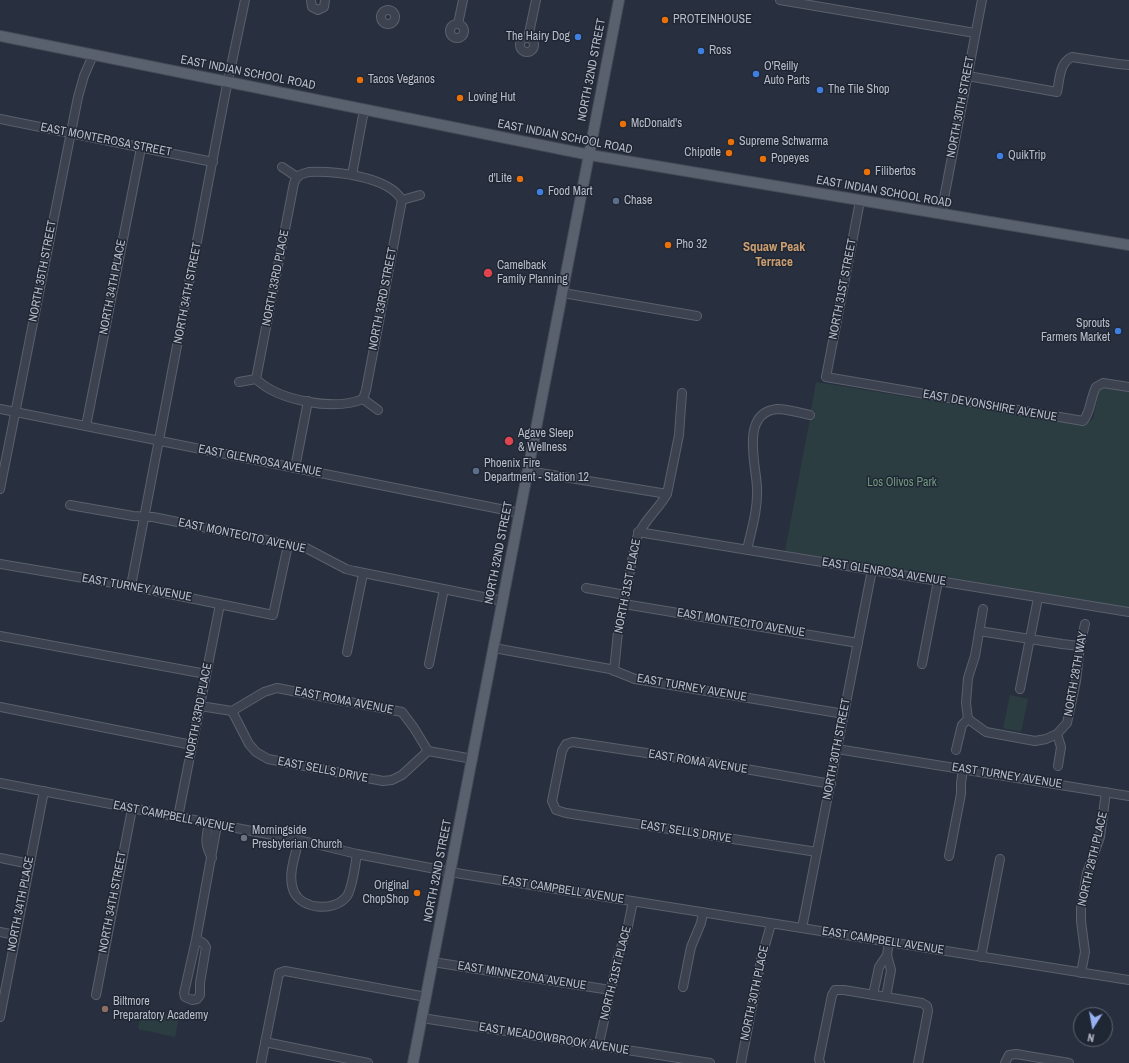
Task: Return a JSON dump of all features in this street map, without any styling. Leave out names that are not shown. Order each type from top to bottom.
[{"type":"main road","name":"NORTH 32ND STREET","points":[[413,1063],[619,0]]},
{"type":"main road","name":"EAST INDIAN SCHOOL ROAD","points":[[0,36],[590,155],[1129,245]]},
{"type":"street","name":"NORTH 34TH STREET","points":[[131,586],[245,0]]},
{"type":"street","points":[[311,0],[312,7],[318,10],[324,7],[325,0]]},
{"type":"street","points":[[389,9],[391,0]]},
{"type":"street","points":[[458,24],[463,0]]},
{"type":"street","points":[[528,38],[536,0]]},
{"type":"street","points":[[780,0],[975,33]]},
{"type":"street","name":"NORTH 30TH STREET","points":[[941,214],[982,0]]},
{"type":"street","name":"NORTH 35TH STREET","points":[[0,489],[70,133],[84,76],[93,55]]},
{"type":"street","points":[[968,76],[1057,92],[1062,65],[1066,60],[1072,57],[1129,65]]},
{"type":"street","points":[[352,175],[364,110]]},
{"type":"street","name":"EAST MONTEROSA STREET","points":[[0,119],[213,162]]},
{"type":"street","name":"NORTH 34TH PLACE","points":[[86,426],[141,148]]},
{"type":"street","points":[[282,167],[296,177],[309,172],[352,175],[390,188],[399,194],[402,200],[420,194]]},
{"type":"street","name":"NORTH 33RD PLACE","points":[[256,379],[296,177]]},
{"type":"street","name":"NORTH 33RD STREET","points":[[363,399],[402,200]]},
{"type":"street","name":"NORTH 31ST STREET","points":[[826,377],[860,201]]},
{"type":"street","points":[[563,293],[697,316]]},
{"type":"street","name":"EAST DEVONSHIRE AVENUE","points":[[826,377],[1083,422],[1088,415],[1092,396],[1096,387],[1103,383],[1129,387]]},
{"type":"street","points":[[239,382],[256,379],[263,385],[280,394],[318,403],[354,402],[363,399],[378,410]]},
{"type":"street","name":"NORTH 31ST PLACE","points":[[614,670],[618,632],[638,532],[667,494],[679,435],[682,393]]},
{"type":"street","points":[[295,468],[308,401]]},
{"type":"street","name":"EAST GLENROSA AVENUE","points":[[0,409],[520,513]]},
{"type":"street","points":[[747,550],[757,495],[752,452],[756,425],[764,414],[777,409],[810,415]]},
{"type":"street","points":[[528,471],[667,494]]},
{"type":"street","name":"EAST MONTECITO AVENUE","points":[[70,505],[134,516],[144,516],[306,548],[346,569],[363,574],[503,601]]},
{"type":"street","name":"EAST GLENROSA AVENUE","points":[[638,532],[1129,612]]},
{"type":"street","name":"EAST TURNEY AVENUE","points":[[0,564],[131,586],[273,615],[288,545]]},
{"type":"street","name":"NORTH 30TH STREET","points":[[802,928],[872,570]]},
{"type":"street","points":[[347,652],[363,574]]},
{"type":"street","points":[[922,664],[938,581]]},
{"type":"street","name":"EAST MONTECITO AVENUE","points":[[586,588],[624,600],[858,643]]},
{"type":"street","points":[[429,664],[444,589]]},
{"type":"street","points":[[1020,689],[1038,598]]},
{"type":"street","name":"NORTH 33RD PLACE","points":[[178,817],[220,604]]},
{"type":"street","points":[[983,609],[975,656],[968,678],[966,703],[968,719],[986,732],[1035,741],[1046,739],[1057,734],[1061,747],[1058,766]]},
{"type":"street","name":"NORTH 28TH WAY","points":[[1057,734],[1067,723],[1076,681],[1084,624]]},
{"type":"street","points":[[979,630],[1080,646]]},
{"type":"street","points":[[0,636],[206,674]]},
{"type":"street","name":"EAST TURNEY AVENUE","points":[[494,648],[583,663],[614,670],[635,679],[844,714]]},
{"type":"street","name":"EAST ROMA AVENUE","points":[[232,711],[264,692],[277,688],[402,712],[428,751]]},
{"type":"street","points":[[200,706],[232,711]]},
{"type":"street","points":[[0,707],[192,745]]},
{"type":"street","name":"EAST SELLS DRIVE","points":[[232,711],[249,744],[256,752],[268,759],[296,765],[383,782],[392,780],[402,775],[428,751]]},
{"type":"street","points":[[956,750],[962,725],[968,719]]},
{"type":"street","name":"EAST ROMA AVENUE","points":[[556,810],[552,801],[562,751],[566,744],[573,742],[831,784]]},
{"type":"street","name":"EAST TURNEY AVENUE","points":[[837,749],[1129,796]]},
{"type":"street","points":[[428,751],[473,759]]},
{"type":"street","points":[[950,856],[961,794],[963,770]]},
{"type":"street","name":"EAST CAMPBELL AVENUE","points":[[0,783],[299,840],[358,854],[450,872],[1129,980]]},
{"type":"street","name":"NORTH 34TH PLACE","points":[[0,1016],[44,792]]},
{"type":"street","name":"NORTH 28TH PLACE","points":[[1081,973],[1085,952],[1081,908],[1087,873],[1100,837],[1106,792]]},
{"type":"street","name":"NORTH 34TH STREET","points":[[96,995],[132,808]]},
{"type":"street","name":"EAST SELLS DRIVE","points":[[556,810],[817,852]]},
{"type":"street","points":[[196,940],[205,944],[206,947],[200,983],[200,995],[197,999],[192,1000],[185,997],[184,993],[212,858],[210,847],[213,824]]},
{"type":"street","points":[[299,840],[291,878],[294,892],[303,902],[318,907],[337,904],[347,895],[352,882],[358,854]]},
{"type":"street","points":[[0,858],[30,864]]},
{"type":"street","points":[[981,957],[1000,859]]},
{"type":"street","name":"NORTH 31ST PLACE","points":[[600,1046],[600,1039],[610,990],[618,957],[628,926],[633,901]]},
{"type":"street","points":[[683,987],[691,947],[701,923],[703,913]]},
{"type":"street","name":"NORTH 30TH PLACE","points":[[741,1063],[759,967],[772,924]]},
{"type":"street","points":[[0,932],[15,935]]},
{"type":"street","points":[[873,995],[879,967],[886,955],[889,942]]},
{"type":"street","points":[[886,955],[891,970],[886,997]]},
{"type":"street","name":"EAST MINNEZONA AVENUE","points":[[433,962],[610,990]]},
{"type":"street","points":[[261,1063],[279,973],[285,971],[426,998]]},
{"type":"street","points":[[877,975],[890,977]]},
{"type":"street","points":[[820,1063],[819,1059],[832,995],[835,990],[844,990],[922,1003],[927,1006],[928,1011],[918,1063]]},
{"type":"street","name":"EAST MEADOWBROOK AVENUE","points":[[422,1018],[710,1063]]},
{"type":"street","points":[[265,1042],[368,1063]]},
{"type":"street","points":[[1006,1063],[1009,1055],[1016,1054],[1069,1063]]},
{"type":"green space","name":"Los Olivos Park","points":[[816,382],[1080,425],[1086,424],[1093,419],[1099,392],[1104,387],[1129,391],[1129,608],[785,551],[810,419],[813,420],[815,411],[811,410]]},
{"type":"green space","points":[[1010,695],[1028,699],[1021,732],[1003,728]]},
{"type":"green space","points":[[142,1010],[179,1017],[175,1037],[138,1029]]},
{"type":"place","name":"PROTEINHOUSE","points":[[665,20]]},
{"type":"place","name":"The Hairy Dog","points":[[578,37]]},
{"type":"place","name":"Ross","points":[[701,51]]},
{"type":"place","name":"O'Reilly Auto Parts","points":[[756,74]]},
{"type":"place","name":"Tacos Veganos","points":[[360,80]]},
{"type":"place","name":"The Tile Shop","points":[[820,90]]},
{"type":"place","name":"Loving Hut","points":[[460,98]]},
{"type":"place","name":"McDonald's","points":[[623,124]]},
{"type":"place","name":"Supreme Schwarma","points":[[731,142]]},
{"type":"place","name":"Chipotle","points":[[729,153]]},
{"type":"place","name":"QuikTrip","points":[[1000,156]]},
{"type":"place","name":"Popeyes","points":[[763,159]]},
{"type":"place","name":"Filibertos","points":[[867,172]]},
{"type":"place","name":"d'Lite","points":[[520,179]]},
{"type":"place","name":"Food Mart","points":[[540,192]]},
{"type":"place","name":"Chase","points":[[616,201]]},
{"type":"place","name":"Pho 32","points":[[668,245]]},
{"type":"place","name":"Camelback Family Planning","points":[[488,273]]},
{"type":"place","name":"Sprouts Farmers Market","points":[[1118,331]]},
{"type":"place","name":"Agave Sleep & Wellness","points":[[509,441]]},
{"type":"place","name":"Phoenix Fire Department - Station 12","points":[[476,471]]},
{"type":"place","name":"Morningside Presbyterian Church","points":[[244,838]]},
{"type":"place","name":"Original ChopShop","points":[[417,893]]},
{"type":"place","name":"Biltmore Preparatory Academy","points":[[105,1009]]},
{"type":"district","name":"Squaw Peak Terrace","points":[[774,256]]}]
